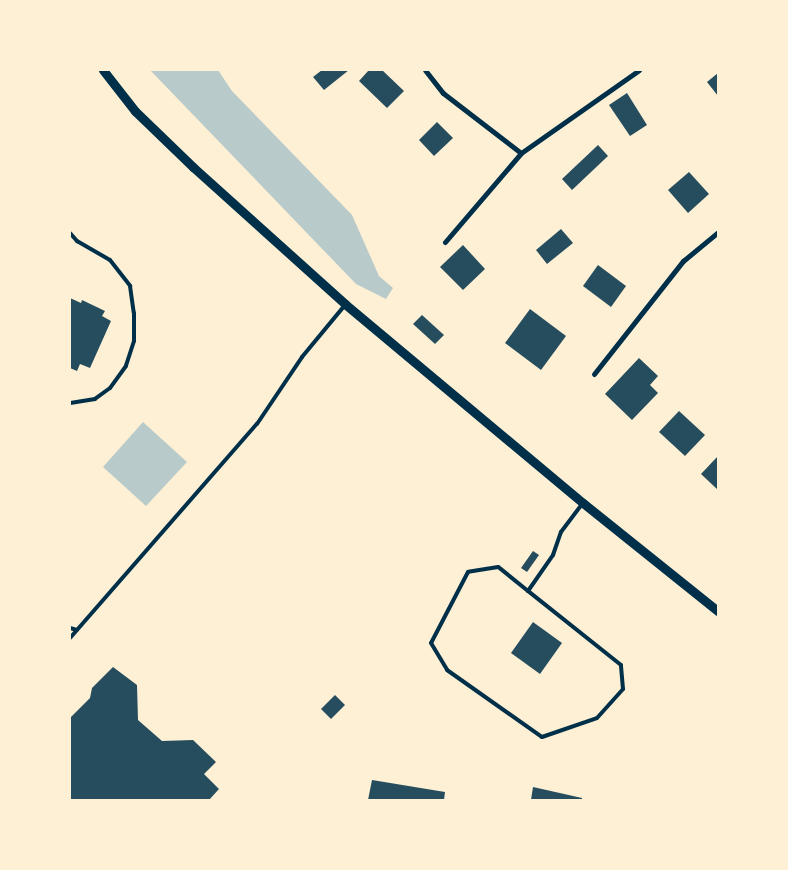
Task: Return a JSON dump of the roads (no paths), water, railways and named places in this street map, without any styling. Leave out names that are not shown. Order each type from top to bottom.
[{"type":"street","points":[[102,70],[135,111],[197,171],[345,304],[584,503],[718,611]]},
{"type":"street","points":[[425,70],[443,93],[521,153]]},
{"type":"street","points":[[445,242],[521,153],[638,70]]},
{"type":"street","points":[[594,374],[683,261],[718,232]]},
{"type":"lane","points":[[70,233],[77,241],[110,260],[130,286],[134,313],[134,341],[126,366],[110,388],[95,399],[70,403]]},
{"type":"lane","points":[[70,638],[257,424],[302,357],[345,304]]},
{"type":"lane","points":[[528,591],[552,555],[562,532],[584,503]]},
{"type":"lane","points":[[498,567],[528,591],[622,666],[623,689],[598,718],[542,737],[447,670],[431,643],[468,572],[498,567]]},
{"type":"lane","points":[[70,628],[77,630]]}]
